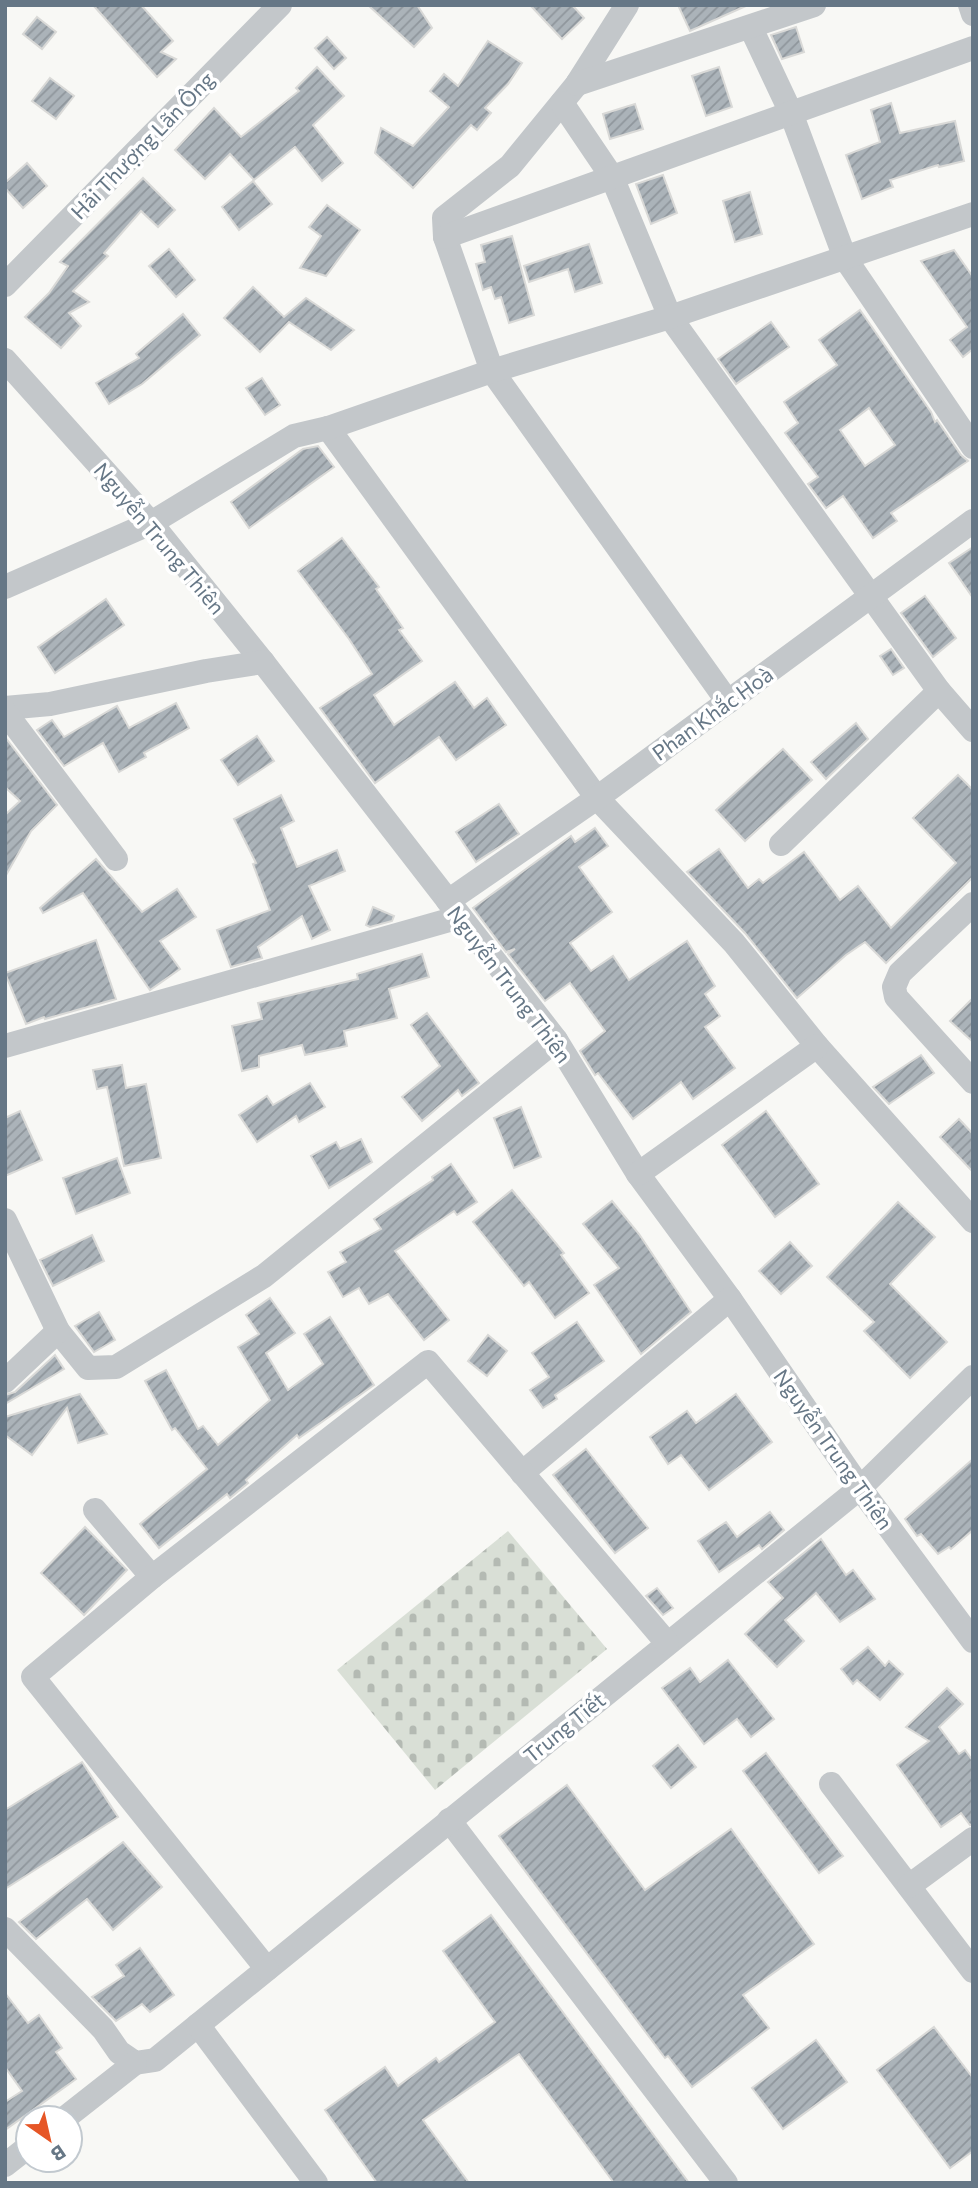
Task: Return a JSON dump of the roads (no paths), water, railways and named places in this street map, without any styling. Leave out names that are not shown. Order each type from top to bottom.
[{"type":"street","name":"Hải Thượng Lãn Ông","points":[[5,285],[280,5]]},
{"type":"street","points":[[627,5],[570,94],[510,166],[444,218],[445,237],[492,371],[728,702]]},
{"type":"street","points":[[570,94],[814,5]]},
{"type":"street","points":[[970,5],[973,14]]},
{"type":"street","points":[[751,28],[791,113],[845,258],[973,447]]},
{"type":"street","points":[[445,237],[973,48]]},
{"type":"street","points":[[570,94],[612,177],[670,317],[870,597],[939,691],[973,730]]},
{"type":"street","points":[[5,587],[151,523],[293,436],[328,428],[492,371],[670,317],[973,214]]},
{"type":"street","name":"Nguyễn Trung Thiên","points":[[5,360],[151,523],[263,662],[556,1040],[638,1174],[730,1299],[860,1488],[973,1641]]},
{"type":"street","points":[[328,428],[597,798],[734,943],[817,1046],[973,1221]]},
{"type":"street","name":"Phan Khắc Hoà","points":[[5,1046],[454,909],[597,798],[973,521]]},
{"type":"street","points":[[5,710],[50,704],[206,671],[263,662]]},
{"type":"street","points":[[781,844],[939,691]]},
{"type":"street","points":[[5,710],[116,859]]},
{"type":"street","points":[[973,904],[900,973],[894,987],[896,998],[973,1082]]},
{"type":"street","points":[[5,1220],[58,1331],[88,1368],[116,1367],[264,1276],[556,1040]]},
{"type":"street","points":[[638,1174],[817,1046]]},
{"type":"street","points":[[522,1473],[730,1299]]},
{"type":"street","points":[[5,1381],[58,1331]]},
{"type":"street","points":[[267,1969],[33,1677],[152,1577],[428,1362],[667,1643]]},
{"type":"street","name":"Trung Tiết","points":[[84,2104],[139,2063],[155,2060],[860,1488],[971,1383]]},
{"type":"street","points":[[95,1510],[152,1577]]},
{"type":"street","points":[[831,1784],[973,1971]]},
{"type":"street","points":[[449,1820],[726,2183]]},
{"type":"street","points":[[909,1886],[973,1839]]},
{"type":"street","points":[[5,1929],[103,2029],[119,2052],[139,2063]]},
{"type":"street","points":[[198,2025],[316,2183]]}]
